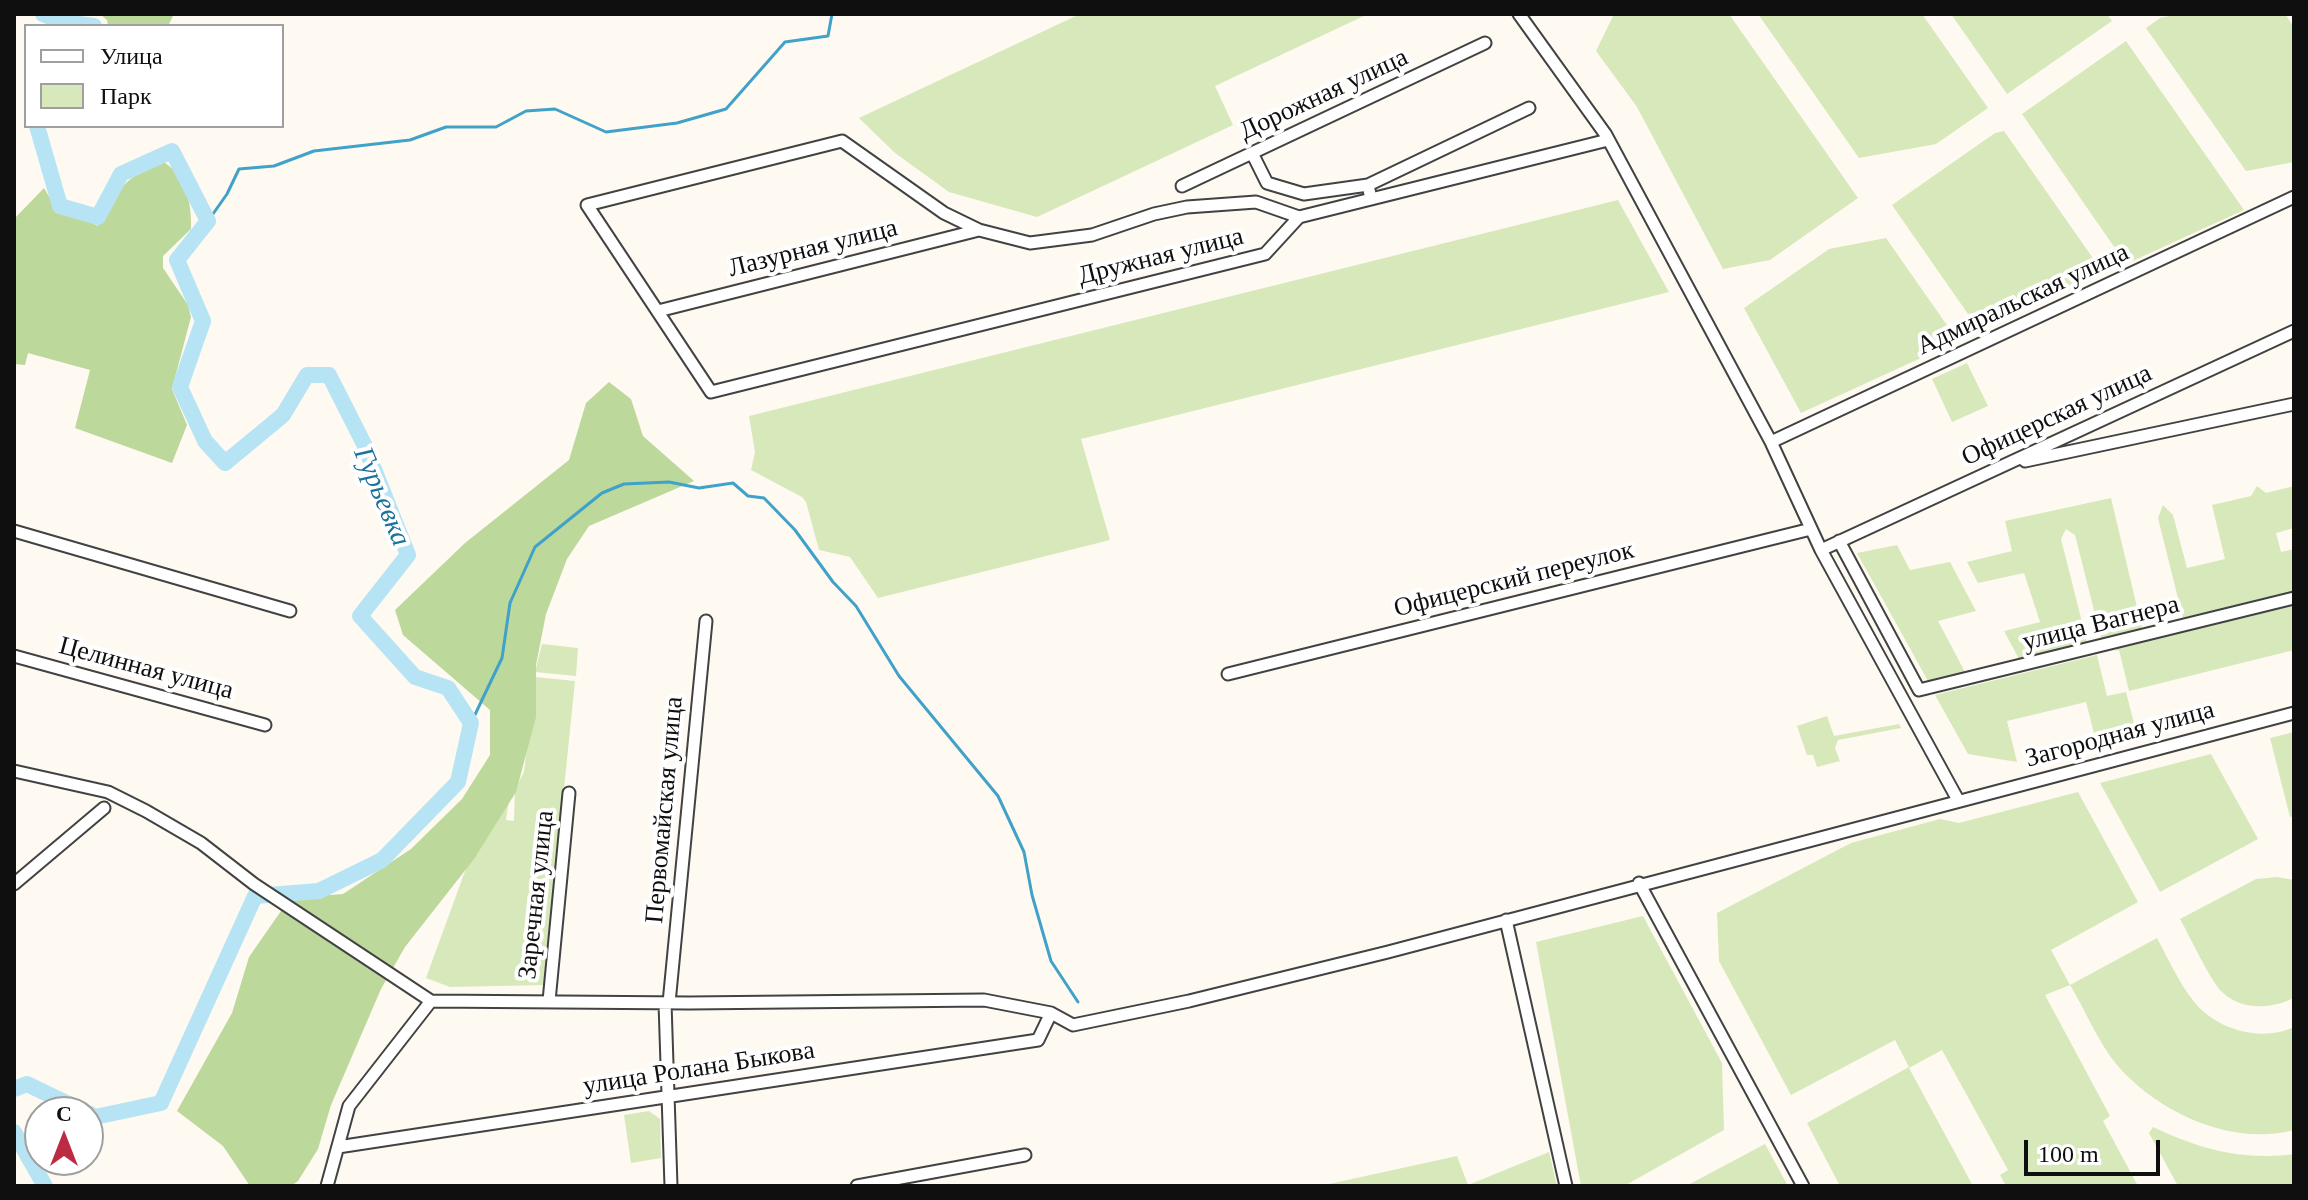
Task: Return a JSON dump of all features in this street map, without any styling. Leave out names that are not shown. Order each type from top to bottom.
[{"type":"street","points":[[1519,14],[1608,140],[1771,442],[1821,550],[1958,800]]},
{"type":"street","name":"Дорожная улица","points":[[1182,186],[1485,43]]},
{"type":"street","points":[[1252,153],[1267,183],[1304,194],[1368,185],[1529,108]]},
{"type":"street","points":[[979,230],[1030,243],[1092,235],[1187,207],[1256,202],[1299,217],[1608,140]]},
{"type":"street","name":"Дружная улица","points":[[979,230],[944,213],[842,141],[587,205],[711,392],[1265,254],[1299,217]]},
{"type":"street","points":[[1368,185],[1371,199]]},
{"type":"street","name":"Адмиральская улица","points":[[1771,442],[2294,197]]},
{"type":"street","name":"Лазурная улица","points":[[658,311],[979,230]]},
{"type":"street","name":"Офицерская улица","points":[[1821,550],[2294,331]]},
{"type":"street","points":[[2005,465],[2294,404]]},
{"type":"street","name":"Офицерский переулок","points":[[1228,674],[1811,529]]},
{"type":"street","points":[[14,531],[290,611]]},
{"type":"street","name":"улица Вагнера","points":[[1839,541],[1919,690],[2294,598]]},
{"type":"street","name":"Первомайская улица","points":[[671,1186],[667,1003],[706,621]]},
{"type":"street","name":"Целинная улица","points":[[14,656],[265,725]]},
{"type":"street","name":"Загородная улица","points":[[431,1001],[667,1003],[984,1000],[1051,1013],[1073,1025],[1189,1001],[1506,920],[2294,713]]},
{"type":"street","points":[[14,771],[108,792],[201,843],[254,884],[431,1001],[349,1106],[327,1186]]},
{"type":"street","name":"Заречная улица","points":[[549,1001],[569,793]]},
{"type":"street","points":[[14,884],[104,808]]},
{"type":"street","points":[[1639,883],[1803,1186]]},
{"type":"street","points":[[1506,920],[1566,1186]]},
{"type":"street","name":"улица Ролана Быкова","points":[[338,1147],[1038,1040],[1051,1013]]},
{"type":"street","points":[[857,1186],[1025,1155]]},
{"type":"green space","points":[[100,14],[174,14],[169,24],[108,24]]},
{"type":"green space","points":[[1080,14],[1368,14],[1215,86],[1233,125],[1037,217],[949,192],[895,153],[859,118]]},
{"type":"green space","points":[[1614,14],[1729,14],[1858,198],[1770,260],[1723,269],[1637,107],[1596,51]]},
{"type":"green space","points":[[1758,14],[1922,14],[1988,108],[1936,144],[1859,158]]},
{"type":"green space","points":[[1951,14],[2107,14],[2112,21],[2007,94]]},
{"type":"green space","points":[[2179,14],[2285,14],[2294,27],[2294,162],[2246,171],[2146,28],[2160,18]]},
{"type":"green space","points":[[2126,41],[2244,210],[2126,264],[2022,114]]},
{"type":"green space","points":[[2004,131],[2104,274],[2054,297],[1968,314],[1892,205],[1995,133]]},
{"type":"green space","points":[[160,160],[181,180],[191,219],[191,229],[163,256],[163,268],[188,305],[191,317],[172,389],[187,425],[172,463],[75,428],[90,370],[28,353],[25,365],[14,364],[14,219],[44,188],[54,205],[98,226],[122,187]]},
{"type":"green space","points":[[1618,200],[1669,292],[1081,439],[1110,540],[878,598],[850,557],[819,550],[802,497],[751,470],[755,452],[749,416]]},
{"type":"green space","points":[[1886,238],[1958,341],[1801,413],[1744,308],[1829,249]]},
{"type":"green space","points":[[1967,363],[1988,406],[1952,422],[1932,379]]},
{"type":"green space","points":[[609,382],[631,399],[643,436],[694,481],[589,526],[567,559],[546,614],[536,665],[536,717],[516,792],[474,859],[405,947],[381,989],[331,1105],[318,1149],[298,1181],[291,1186],[250,1186],[223,1146],[177,1111],[232,1013],[249,957],[290,898],[343,894],[411,849],[462,799],[490,755],[490,710],[403,635],[395,610],[465,543],[569,460],[586,403]]},
{"type":"green space","points":[[2257,486],[2266,493],[2294,486],[2294,528],[2276,533],[2281,552],[2294,549],[2294,650],[2129,691],[2119,650],[2115,651],[2140,629],[2101,638],[2075,535],[2066,529],[2061,539],[2087,642],[2019,659],[2004,631],[2040,622],[2024,573],[1978,583],[1967,562],[2012,551],[2005,521],[2111,498],[2142,628],[2183,618],[2158,518],[2163,505],[2173,515],[2187,568],[2225,559],[2212,505],[2251,496]]},
{"type":"green space","points":[[1897,545],[1910,570],[1950,562],[1976,611],[1938,621],[1965,672],[1928,681],[1857,553]]},
{"type":"green space","points":[[542,644],[578,648],[576,676],[535,672]]},
{"type":"green space","points":[[2097,655],[2107,696],[2126,692],[2136,731],[2096,741],[2086,702],[2007,721],[2017,762],[1968,754],[1935,695]]},
{"type":"green space","points":[[535,677],[575,681],[544,985],[450,987],[426,978],[468,863],[509,799],[506,820],[514,821],[515,789],[524,772]]},
{"type":"green space","points":[[1827,716],[1834,736],[1899,724],[1901,728],[1838,740],[1835,748],[1840,761],[1817,767],[1813,755],[1807,755],[1797,726]]},
{"type":"green space","points":[[2294,732],[2294,816],[2290,817],[2270,738]]},
{"type":"green space","points":[[2211,754],[2258,839],[2160,892],[2100,783]]},
{"type":"green space","points":[[2078,792],[2138,902],[2051,950],[2070,985],[2045,995],[2110,1116],[2103,1121],[2138,1186],[2006,1186],[2000,1175],[2008,1170],[1942,1050],[1909,1068],[1973,1186],[1840,1186],[1807,1123],[1909,1067],[1895,1040],[1791,1095],[1719,961],[1717,913],[1851,843],[1940,819],[1959,823]]},
{"type":"green space","points":[[2277,877],[2294,880],[2294,998],[2266,1006],[2248,1005],[2230,998],[2217,987],[2180,919],[2256,879]]},
{"type":"green space","points":[[1643,916],[1722,1063],[1724,1130],[1624,1186],[1581,1186],[1536,942]]},
{"type":"green space","points":[[2157,938],[2187,992],[2212,1018],[2253,1033],[2281,1032],[2294,1027],[2294,1130],[2246,1134],[2197,1122],[2174,1111],[2134,1082],[2117,1065],[2070,985]]},
{"type":"green space","points":[[649,1111],[660,1119],[661,1158],[631,1163],[624,1115]]},
{"type":"green space","points":[[2153,1127],[2222,1151],[2257,1156],[2294,1154],[2294,1186],[2178,1186],[2149,1133]]},
{"type":"green space","points":[[1765,1144],[1788,1186],[1686,1186]]},
{"type":"green space","points":[[1549,1152],[1557,1186],[1320,1186],[1457,1156],[1468,1185]]},
{"type":"waterway","name":"Гурьевка","points":[[43,14],[78,24]]},
{"type":"waterway","points":[[208,221],[227,194],[239,169],[274,166],[314,151],[410,140],[446,127],[496,127],[526,111],[555,109],[606,132],[677,123],[726,109],[785,42],[828,36],[832,14]]},
{"type":"waterway","name":"Гурьевка","points":[[38,128],[60,206],[98,217],[121,174],[172,151],[208,221],[177,260],[203,321],[180,387],[205,441],[225,463],[283,415],[307,375],[329,375],[364,444],[408,555],[360,616],[415,677],[448,688],[471,723],[458,782],[382,860],[319,891],[255,896],[161,1103],[104,1115]]},
{"type":"waterway","points":[[471,723],[502,658],[510,603],[535,547],[602,493],[624,484],[669,482],[699,488],[733,483],[748,496],[764,498],[795,530],[833,582],[856,606],[899,676],[998,796],[1024,852],[1032,895],[1051,961],[1078,1002]]},
{"type":"waterway","name":"Гурьевка","points":[[14,1089],[27,1084],[52,1096]]},
{"type":"waterway","name":"Гурьевка","points":[[14,1132],[45,1186]]}]
